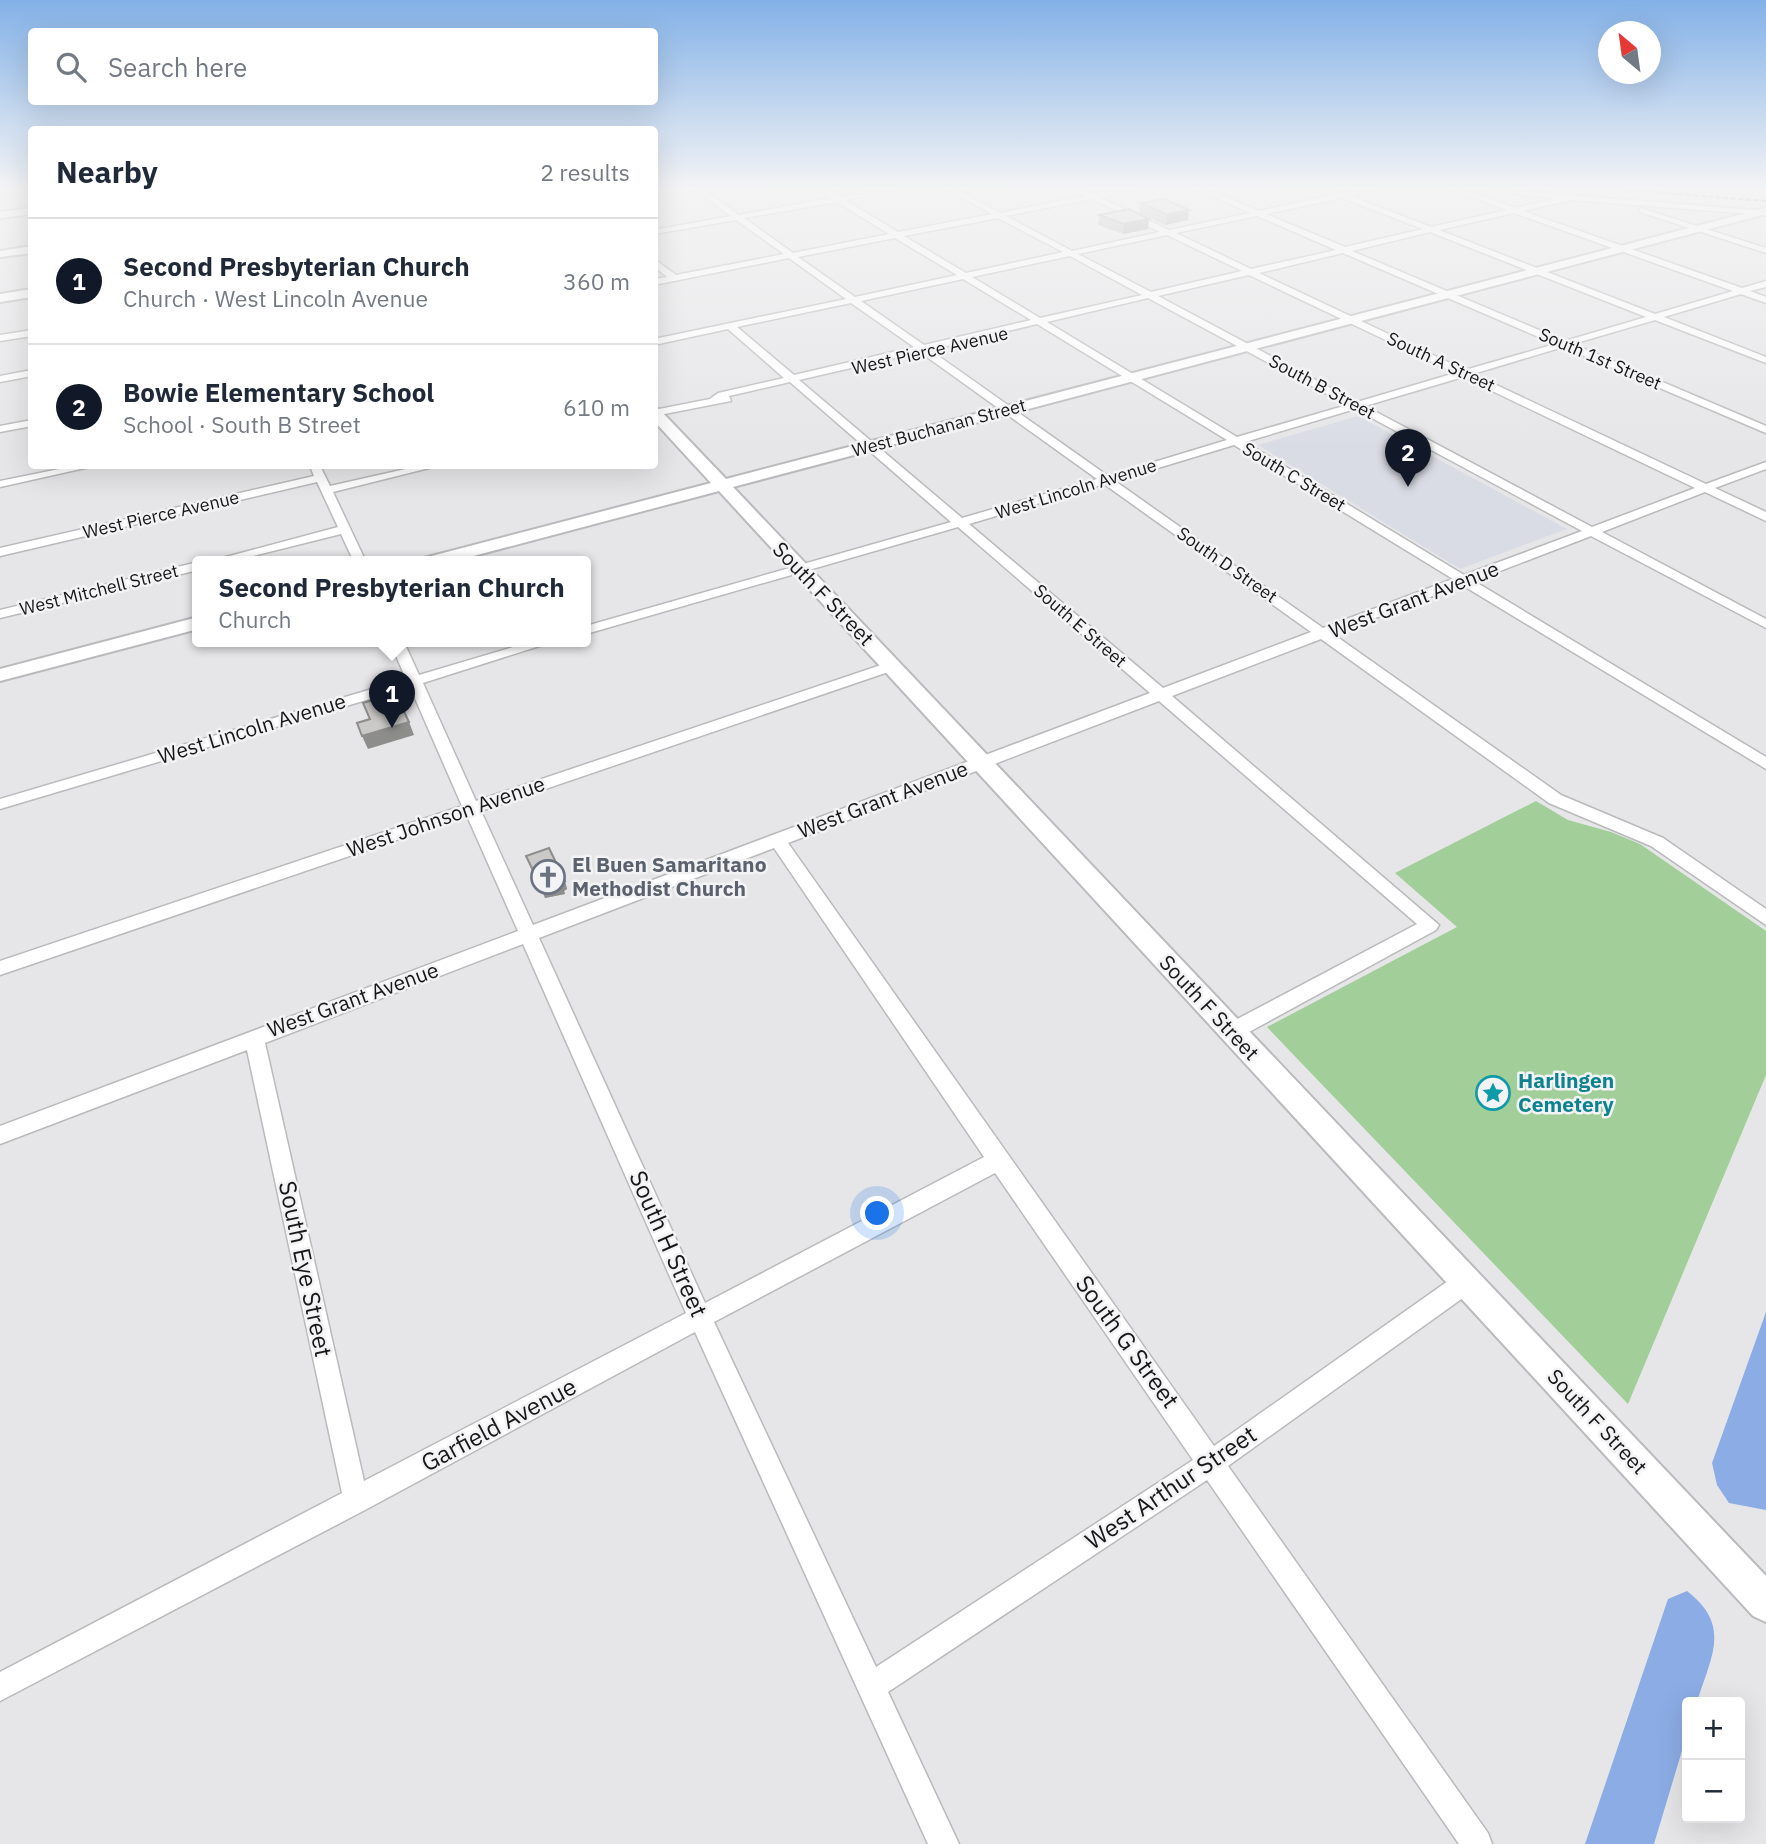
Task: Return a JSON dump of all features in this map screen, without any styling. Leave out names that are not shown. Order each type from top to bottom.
[{"type":"street","points":[[658,281],[684,276]]},
{"type":"street","name":"South D Street","points":[[819,276],[1555,799],[1657,842],[1766,918]]},
{"type":"street","points":[[658,341],[965,276]]},
{"type":"street","name":"South C Street","points":[[965,276],[1766,764]]},
{"type":"street","name":"South B Street","points":[[1114,276],[1766,624]]},
{"type":"street","name":"West Pierce Avenue","points":[[658,412],[1239,276]]},
{"type":"street","name":"South A Street","points":[[1258,276],[1766,517]]},
{"type":"street","name":"South 1st Street","points":[[1405,276],[1766,430]]},
{"type":"street","name":"West Buchanan Street","points":[[453,556],[1519,276]]},
{"type":"street","points":[[1551,276],[1766,360]]},
{"type":"street","points":[[1699,276],[1766,300]]},
{"type":"street","name":"West Lincoln Avenue","points":[[591,629],[960,523],[1766,284]]},
{"type":"street","points":[[0,298],[28,294]]},
{"type":"street","name":"South E Street","points":[[730,326],[1430,925],[1231,1032]]},
{"type":"street","points":[[0,338],[28,333]]},
{"type":"street","points":[[0,379],[28,374]]},
{"type":"street","name":"South F Street","points":[[658,416],[1766,1603]]},
{"type":"street","points":[[0,429],[28,424]]},
{"type":"street","name":"West Grant Avenue","points":[[0,1135],[1465,582],[1766,465]]},
{"type":"street","points":[[0,484],[73,469]]},
{"type":"street","points":[[316,469],[357,556]]},
{"type":"street","name":"West Pierce Avenue","points":[[0,552],[324,484],[413,469]]},
{"type":"street","points":[[237,556],[345,529]]},
{"type":"street","name":"West Mitchell Street","points":[[0,614],[192,567]]},
{"type":"street","points":[[0,674],[192,625]]},
{"type":"street","name":"South H Street","points":[[399,647],[700,1318],[944,1844]]},
{"type":"street","name":"West Lincoln Avenue","points":[[0,804],[528,647]]},
{"type":"street","name":"West Johnson Avenue","points":[[0,968],[892,666]]},
{"type":"street","name":"South G Street","points":[[777,840],[997,1161],[1212,1462],[1477,1844]]},
{"type":"street","name":"South Eye Street","points":[[254,1037],[356,1501]]},
{"type":"street","name":"Garfield Avenue","points":[[0,1687],[997,1161]]},
{"type":"street","name":"West Arthur Street","points":[[872,1686],[1212,1462],[1466,1282]]},
{"type":"shaded area","points":[[1358,416],[1567,529],[1460,569],[1258,445]]},
{"type":"green space","points":[[1536,801],[1568,820],[1611,832],[1640,844],[1766,931],[1766,1075],[1628,1404],[1267,1027],[1457,927],[1395,873]]},
{"type":"water","points":[[1766,1312],[1766,1510],[1729,1503],[1717,1485],[1712,1463]]},
{"type":"water","points":[[1687,1591],[1701,1604],[1710,1617],[1714,1642],[1699,1697],[1682,1697],[1682,1751],[1654,1844],[1585,1844],[1668,1599]]},
{"type":"building","points":[[387,696],[393,710],[402,707],[409,722],[362,736],[357,723],[370,719],[363,703]]},
{"type":"building","name":"El Buen Samaritano Methodist Church","points":[[549,848],[565,881],[560,882],[562,886],[542,889],[526,856]]},
{"type":"place","name":"Bowie Elementary School","points":[[1408,487]]},
{"type":"place","name":"Second Presbyterian Church","points":[[392,728]]},
{"type":"place","name":"El Buen Samaritano Methodist Church","points":[[548,877]]},
{"type":"place","name":"Harlingen Cemetery","points":[[1493,1093]]}]
